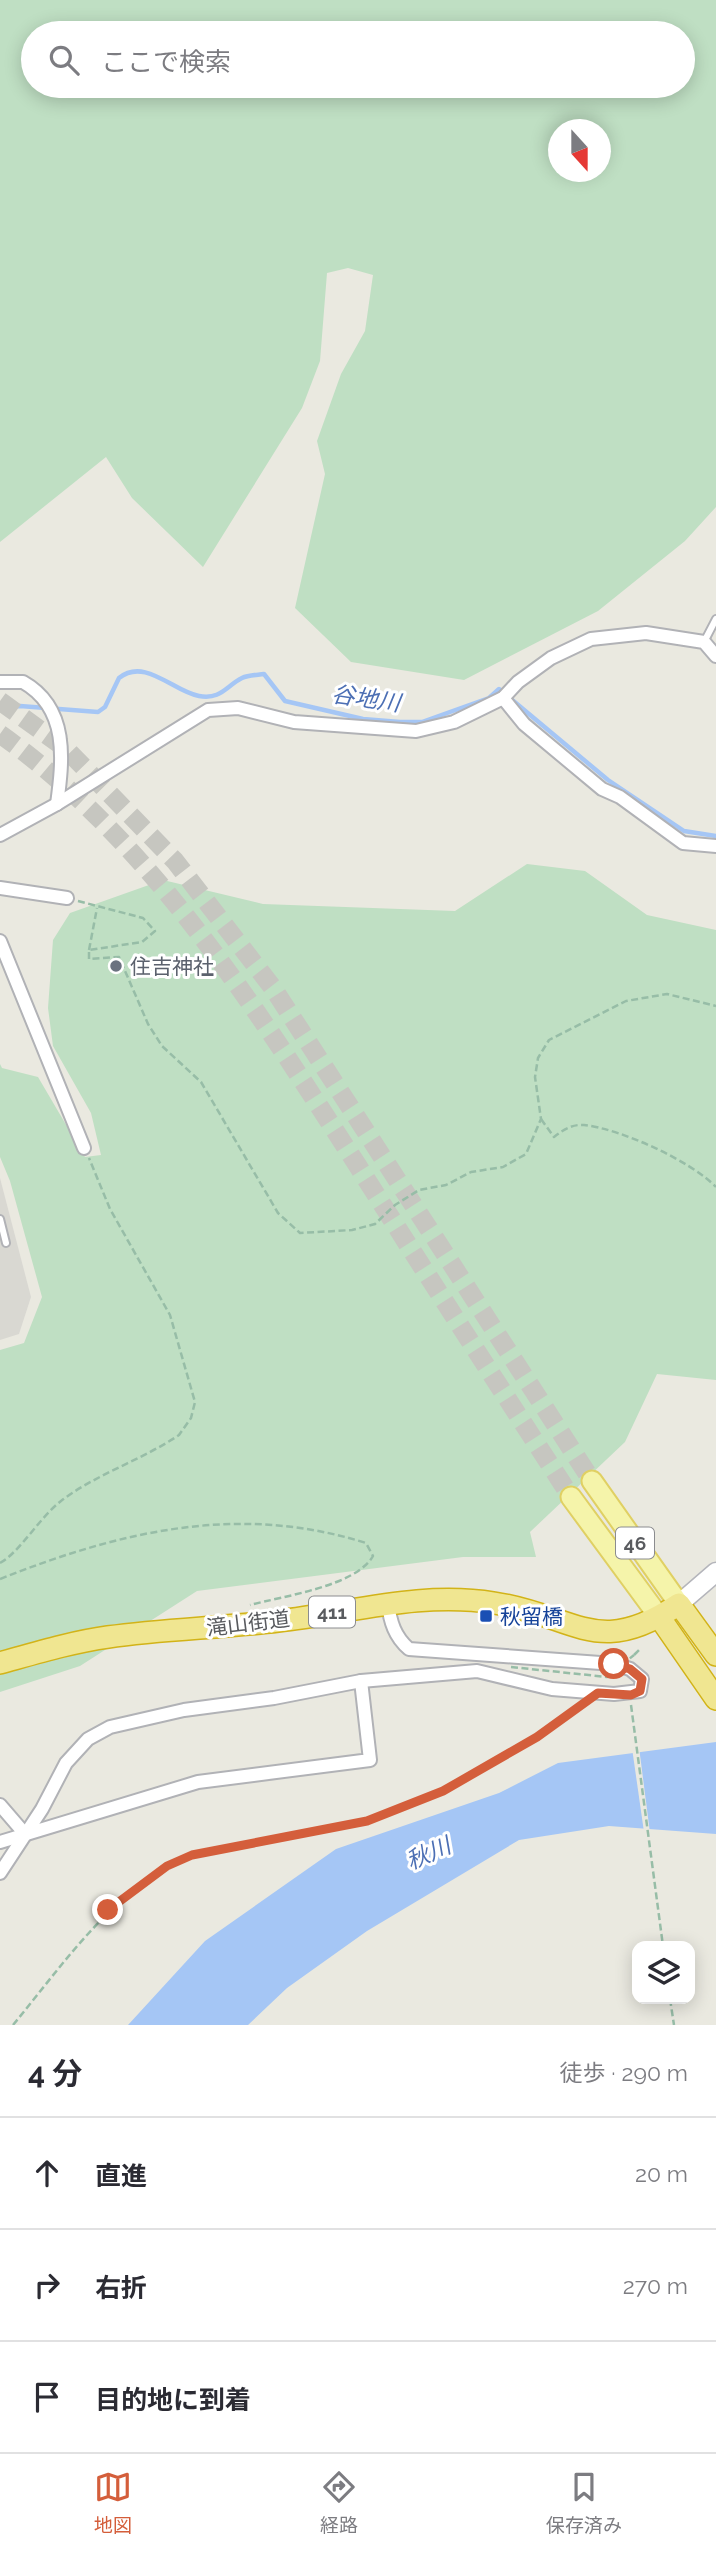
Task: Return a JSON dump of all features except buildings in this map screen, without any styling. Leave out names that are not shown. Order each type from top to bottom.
[{"type":"highway","name":"滝山街道","points":[[0,1663],[106,1637],[281,1621],[388,1603],[464,1600],[494,1603],[598,1633],[636,1629],[660,1618],[679,1604]]},
{"type":"highway","points":[[679,1604],[716,1655]]},
{"type":"highway","points":[[660,1618],[713,1695]]},
{"type":"main road","name":"46","points":[[592,1481],[679,1604]]},
{"type":"main road","name":"46","points":[[571,1497],[660,1618]]},
{"type":"street","points":[[0,835],[57,804],[208,710],[238,708],[294,722],[416,731],[454,722],[503,698],[518,682],[551,658],[591,639],[646,632],[704,642],[716,656]]},
{"type":"street","points":[[0,682],[23,682],[50,710],[62,743],[57,804]]},
{"type":"street","points":[[503,698],[524,724],[601,789],[620,797],[683,843],[716,846]]},
{"type":"street","points":[[0,888],[67,898]]},
{"type":"street","points":[[0,941],[84,1148]]},
{"type":"street","points":[[679,1604],[716,1573]]},
{"type":"street","points":[[0,1873],[66,1763],[88,1739],[110,1727],[184,1710],[274,1698],[361,1681],[477,1671],[552,1689],[631,1695],[640,1691],[642,1679],[630,1669],[614,1664],[409,1649],[396,1634],[388,1603]]},
{"type":"street","points":[[0,1842],[198,1782],[370,1760],[361,1681]]},
{"type":"street","points":[[0,1805],[25,1835]]},
{"type":"lane","points":[[704,642],[716,619]]},
{"type":"lane","points":[[0,1219],[6,1243]]},
{"type":"path","points":[[67,898],[143,918],[155,931],[142,942],[89,950]]},
{"type":"path","points":[[97,908],[89,959],[119,957],[148,1024],[162,1046],[201,1082],[278,1213],[300,1233],[352,1230],[375,1224],[395,1205],[419,1190],[446,1185],[471,1172],[503,1167],[526,1154],[541,1119]]},
{"type":"path","points":[[716,1006],[667,994],[626,1001],[550,1040],[538,1058],[536,1077],[541,1119],[554,1137],[566,1128],[582,1125],[623,1134],[701,1173],[716,1187]]},
{"type":"path","points":[[0,1563],[7,1559],[32,1529],[61,1501],[179,1435],[191,1418],[195,1402],[170,1315],[154,1292],[110,1209],[84,1148]]},
{"type":"path","points":[[0,1579],[141,1534],[184,1525],[241,1521],[293,1525],[345,1536],[366,1543],[373,1556],[366,1568],[343,1580],[243,1606]]},
{"type":"path","points":[[511,1667],[607,1676],[641,1648]]},
{"type":"path","points":[[13,2025],[108,1910],[167,1866],[192,1855],[367,1821],[443,1791],[536,1737],[598,1693]]},
{"type":"path","points":[[630,1714],[662,1941]]},
{"type":"path","points":[[671,2004],[674,2025]]},
{"type":"shaded area","points":[[0,1178],[31,1297],[19,1334],[0,1340]]},
{"type":"green space","points":[[0,0],[716,0],[716,507],[685,541],[598,611],[464,680],[351,662],[295,608],[325,474],[317,441],[341,374],[365,331],[373,275],[348,268],[327,273],[320,361],[302,408],[203,567],[132,498],[106,457],[0,542]]},
{"type":"green space","points":[[527,864],[585,871],[647,915],[716,930],[716,1380],[657,1374],[625,1442],[530,1532],[536,1557],[463,1557],[197,1591],[80,1666],[0,1692],[0,1350],[24,1343],[42,1297],[10,1181],[0,1157],[0,1064],[2,1068],[38,1077],[85,1157],[101,1155],[91,1113],[53,1046],[48,1008],[53,940],[70,913],[163,880],[263,904],[455,911]]},
{"type":"water","name":"秋川","points":[[716,1742],[716,1834],[609,1826],[519,1840],[367,1931],[287,1988],[248,2025],[128,2025],[205,1941],[336,1849],[499,1793],[558,1763]]},
{"type":"pier","points":[[639,1747],[650,1833],[644,1832],[632,1748]]},
{"type":"waterway","name":"谷地川","points":[[0,708],[20,706],[98,712],[105,707],[119,678],[139,671],[149,673],[189,693],[207,697],[218,694],[244,677],[264,674],[285,701],[363,719],[400,722],[422,722],[489,698],[499,689],[608,780],[684,831],[716,836]]},
{"type":"tunnel","points":[[0,701],[65,748],[175,861],[273,988],[592,1481]]},
{"type":"tunnel","points":[[0,734],[55,777],[106,825],[154,877],[240,988],[571,1497]]},
{"type":"place","name":"住吉神社","points":[[116,966]]},
{"type":"place","name":"秋留橋","points":[[486,1616]]},
{"type":"route","points":[[108,1910],[167,1866],[192,1855],[367,1821],[443,1791],[537,1737],[598,1693],[631,1695],[640,1691],[642,1679],[637,1673],[614,1664]]}]
